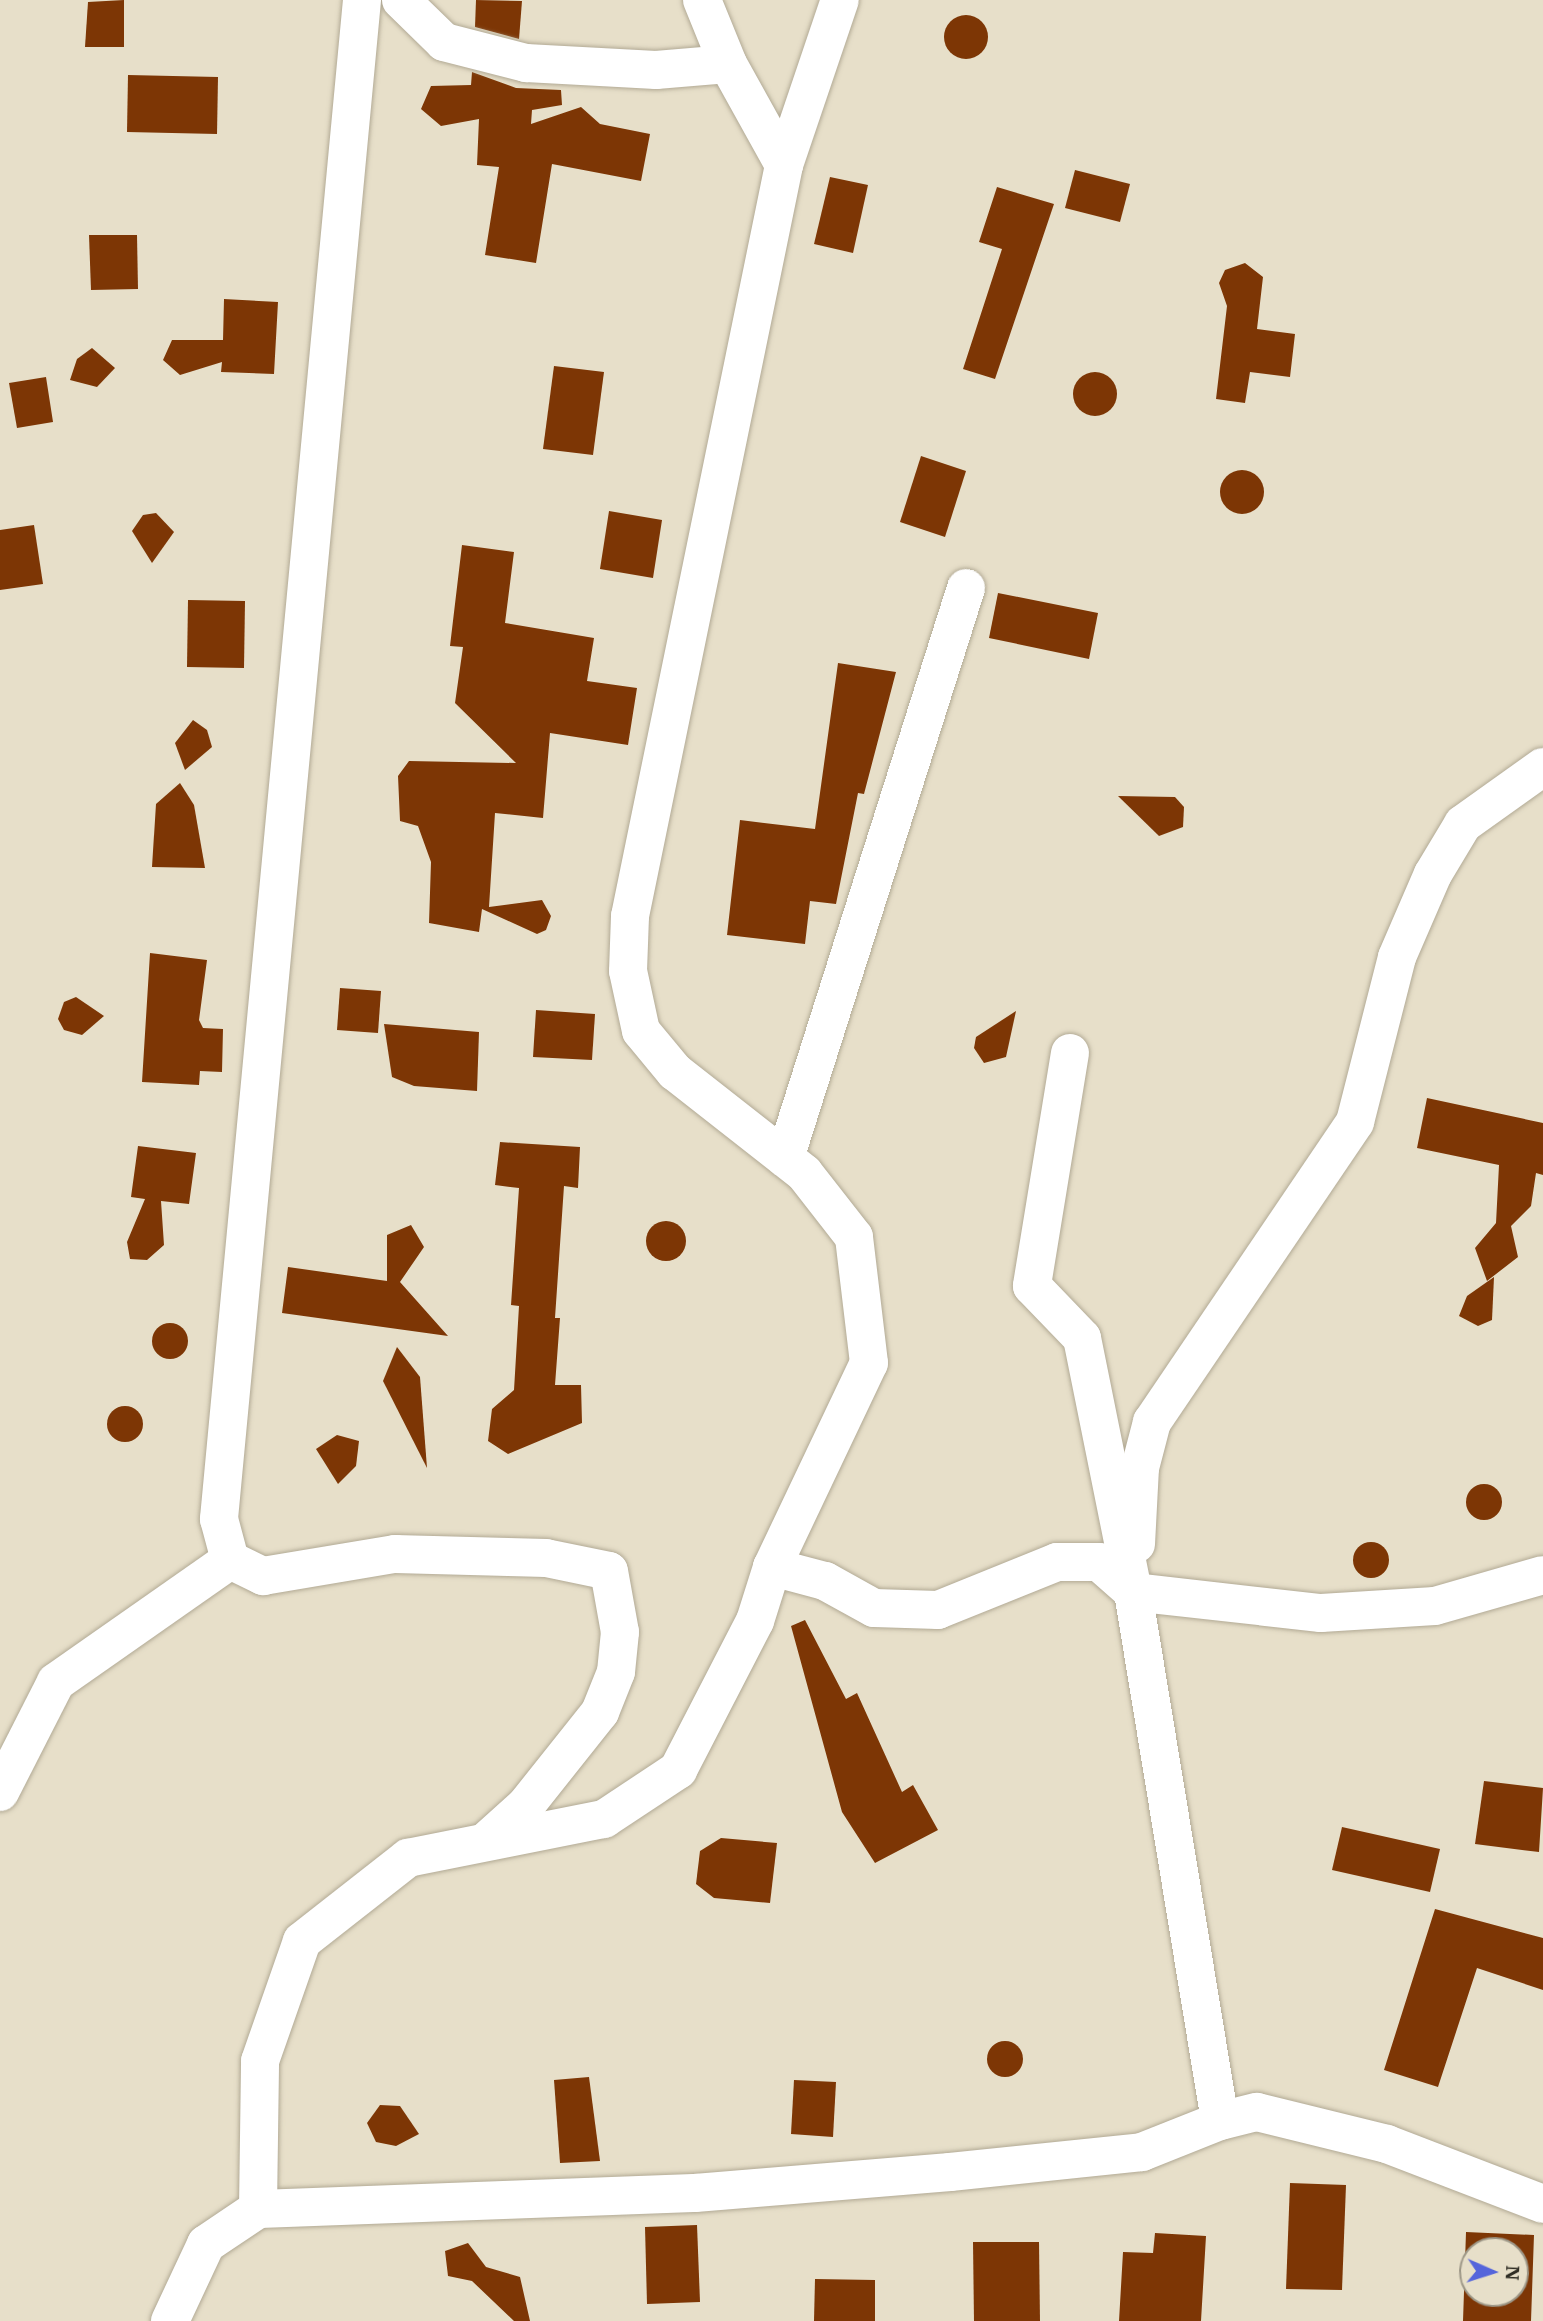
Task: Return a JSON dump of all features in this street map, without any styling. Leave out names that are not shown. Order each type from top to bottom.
[{"type":"street","points":[[258,2209],[260,2061],[302,1941],[408,1858],[489,1841],[600,1712],[616,1672],[620,1632],[608,1571],[547,1558],[395,1554],[262,1576],[230,1560],[219,1519],[362,0]]},
{"type":"street","points":[[401,0],[444,42],[526,63],[656,70],[728,64]]},
{"type":"street","points":[[702,0],[728,64],[784,165]]},
{"type":"street","points":[[408,1858],[604,1819],[678,1770],[755,1621],[772,1567],[869,1363],[854,1237],[785,1158],[675,1072],[641,1031],[628,971],[630,916],[784,165],[839,0]]},
{"type":"street","points":[[785,1158],[966,587]]},
{"type":"street","points":[[1133,1592],[1140,1468],[1152,1422],[1356,1122],[1397,957],[1439,864],[1463,824],[1543,767]]},
{"type":"street","points":[[1070,1054],[1032,1286],[1082,1338],[1133,1592],[1220,2121]]},
{"type":"street","points":[[0,1792],[57,1682],[230,1560]]},
{"type":"street","points":[[772,1567],[825,1581],[874,1608],[937,1610],[1057,1562],[1099,1562],[1133,1592],[1321,1613],[1435,1606],[1543,1575]]},
{"type":"street","points":[[170,2321],[206,2244],[258,2209],[695,2193],[950,2172],[1142,2152],[1220,2121],[1257,2112],[1387,2144],[1543,2204]]},
{"type":"building","points":[[124,0],[124,47],[85,47],[88,2]]},
{"type":"building","points":[[476,0],[522,1],[519,39],[475,27]]},
{"type":"building","points":[[966,15],[982,21],[988,37],[982,53],[966,59],[950,53],[944,37],[950,21]]},
{"type":"building","points":[[472,72],[516,88],[561,90],[562,105],[532,110],[531,124],[581,107],[600,124],[650,134],[641,181],[552,164],[536,263],[485,255],[499,167],[477,165],[479,119],[441,126],[421,109],[431,86],[471,85]]},
{"type":"building","points":[[128,75],[218,77],[217,134],[127,132]]},
{"type":"building","points":[[1075,170],[1130,184],[1120,222],[1065,208]]},
{"type":"building","points":[[830,177],[868,185],[853,253],[814,244]]},
{"type":"building","points":[[997,187],[1054,204],[995,379],[963,369],[1002,249],[979,242]]},
{"type":"building","points":[[89,235],[137,235],[138,289],[91,290]]},
{"type":"building","points":[[1245,263],[1263,277],[1257,329],[1295,334],[1290,377],[1250,372],[1245,403],[1216,399],[1227,306],[1219,283],[1225,270]]},
{"type":"building","points":[[224,299],[278,302],[274,374],[221,372],[222,362],[180,375],[163,360],[172,340],[223,340]]},
{"type":"building","points":[[92,348],[115,368],[97,387],[70,380],[77,359]]},
{"type":"building","points":[[554,366],[604,372],[593,455],[543,449]]},
{"type":"building","points":[[1095,372],[1111,378],[1117,394],[1111,410],[1095,416],[1079,410],[1073,394],[1079,378]]},
{"type":"building","points":[[46,377],[53,422],[17,428],[9,383]]},
{"type":"building","points":[[921,456],[966,471],[945,537],[900,522]]},
{"type":"building","points":[[1242,470],[1258,476],[1264,492],[1258,508],[1242,514],[1226,508],[1220,492],[1226,476]]},
{"type":"building","points":[[609,511],[662,520],[653,578],[600,569]]},
{"type":"building","points":[[156,513],[174,532],[152,563],[132,531],[143,515]]},
{"type":"building","points":[[34,525],[43,584],[0,590],[0,530]]},
{"type":"building","points":[[462,545],[514,552],[505,623],[594,638],[587,681],[637,688],[628,745],[550,733],[543,818],[495,813],[489,907],[542,900],[551,916],[546,930],[537,934],[482,909],[479,932],[429,923],[431,862],[418,826],[400,821],[398,776],[409,761],[516,763],[455,703],[463,647],[450,646]]},
{"type":"building","points":[[998,593],[1098,613],[1089,659],[989,638]]},
{"type":"building","points":[[188,600],[245,601],[244,668],[187,667]]},
{"type":"building","points":[[838,663],[896,672],[864,794],[858,793],[836,904],[810,901],[805,944],[727,935],[740,820],[815,829]]},
{"type":"building","points":[[193,720],[207,730],[212,747],[185,770],[175,743]]},
{"type":"building","points":[[180,783],[194,805],[205,868],[152,867],[156,804]]},
{"type":"building","points":[[1118,796],[1175,797],[1184,807],[1183,827],[1159,836]]},
{"type":"building","points":[[150,953],[207,960],[199,1020],[203,1028],[223,1029],[222,1072],[200,1071],[199,1085],[142,1082]]},
{"type":"building","points":[[340,988],[381,991],[378,1033],[337,1030]]},
{"type":"building","points":[[76,997],[104,1016],[82,1035],[64,1030],[58,1019],[64,1002]]},
{"type":"building","points":[[536,1010],[595,1014],[592,1060],[533,1057]]},
{"type":"building","points":[[1016,1011],[1006,1057],[984,1063],[974,1048],[976,1037]]},
{"type":"building","points":[[384,1024],[479,1032],[477,1091],[414,1086],[392,1077]]},
{"type":"building","points":[[1427,1098],[1543,1123],[1543,1175],[1536,1173],[1531,1206],[1511,1226],[1518,1257],[1487,1281],[1475,1248],[1496,1223],[1499,1165],[1417,1148]]},
{"type":"building","points":[[500,1142],[580,1147],[578,1188],[564,1186],[555,1318],[560,1318],[555,1385],[581,1385],[582,1423],[508,1454],[488,1441],[492,1409],[514,1390],[519,1306],[511,1305],[519,1188],[495,1185]]},
{"type":"building","points":[[138,1146],[196,1153],[189,1204],[161,1201],[164,1245],[147,1260],[130,1259],[127,1242],[145,1199],[131,1197]]},
{"type":"building","points":[[666,1221],[680,1227],[686,1241],[680,1255],[666,1261],[652,1255],[646,1241],[652,1227]]},
{"type":"building","points":[[411,1225],[424,1247],[400,1282],[448,1336],[282,1313],[288,1267],[387,1281],[387,1235]]},
{"type":"building","points":[[1494,1277],[1492,1320],[1478,1326],[1459,1316],[1467,1296]]},
{"type":"building","points":[[170,1323],[183,1328],[188,1341],[183,1354],[170,1359],[157,1354],[152,1341],[157,1328]]},
{"type":"building","points":[[397,1347],[420,1377],[427,1468],[383,1381]]},
{"type":"building","points":[[125,1406],[138,1411],[143,1424],[138,1437],[125,1442],[112,1437],[107,1424],[112,1411]]},
{"type":"building","points":[[337,1435],[359,1441],[356,1466],[338,1484],[316,1449]]},
{"type":"building","points":[[1484,1484],[1496,1490],[1502,1502],[1496,1514],[1484,1520],[1472,1514],[1466,1502],[1472,1490]]},
{"type":"building","points":[[1371,1542],[1383,1548],[1389,1560],[1383,1572],[1371,1578],[1359,1572],[1353,1560],[1359,1548]]},
{"type":"building","points":[[805,1620],[846,1699],[857,1693],[902,1792],[913,1785],[938,1830],[875,1863],[842,1812],[791,1626]]},
{"type":"building","points":[[1484,1781],[1543,1788],[1539,1852],[1475,1844]]},
{"type":"building","points":[[1342,1827],[1440,1849],[1430,1892],[1332,1870]]},
{"type":"building","points":[[721,1838],[777,1843],[770,1903],[714,1898],[696,1884],[700,1851]]},
{"type":"building","points":[[1435,1909],[1543,1938],[1543,1990],[1477,1968],[1438,2087],[1384,2070]]},
{"type":"building","points":[[1005,2041],[1018,2046],[1023,2059],[1018,2072],[1005,2077],[992,2072],[987,2059],[992,2046]]},
{"type":"building","points":[[589,2077],[600,2161],[560,2163],[554,2080]]},
{"type":"building","points":[[794,2080],[836,2082],[833,2137],[791,2134]]},
{"type":"building","points":[[380,2105],[400,2106],[419,2134],[396,2146],[376,2142],[367,2123]]},
{"type":"building","points":[[1290,2183],[1346,2185],[1342,2290],[1286,2289]]},
{"type":"building","points":[[697,2225],[700,2302],[647,2304],[645,2227]]},
{"type":"building","points":[[1466,2232],[1534,2235],[1531,2321],[1463,2321],[1463,2307],[1529,2307],[1529,2237],[1466,2237]]},
{"type":"building","points":[[1155,2233],[1206,2236],[1201,2321],[1119,2321],[1123,2252],[1153,2253]]},
{"type":"building","points":[[973,2242],[1039,2242],[1040,2321],[974,2321]]},
{"type":"building","points":[[468,2243],[486,2267],[520,2277],[530,2321],[514,2321],[472,2281],[448,2276],[445,2251]]},
{"type":"building","points":[[815,2279],[875,2280],[875,2321],[814,2321]]}]
